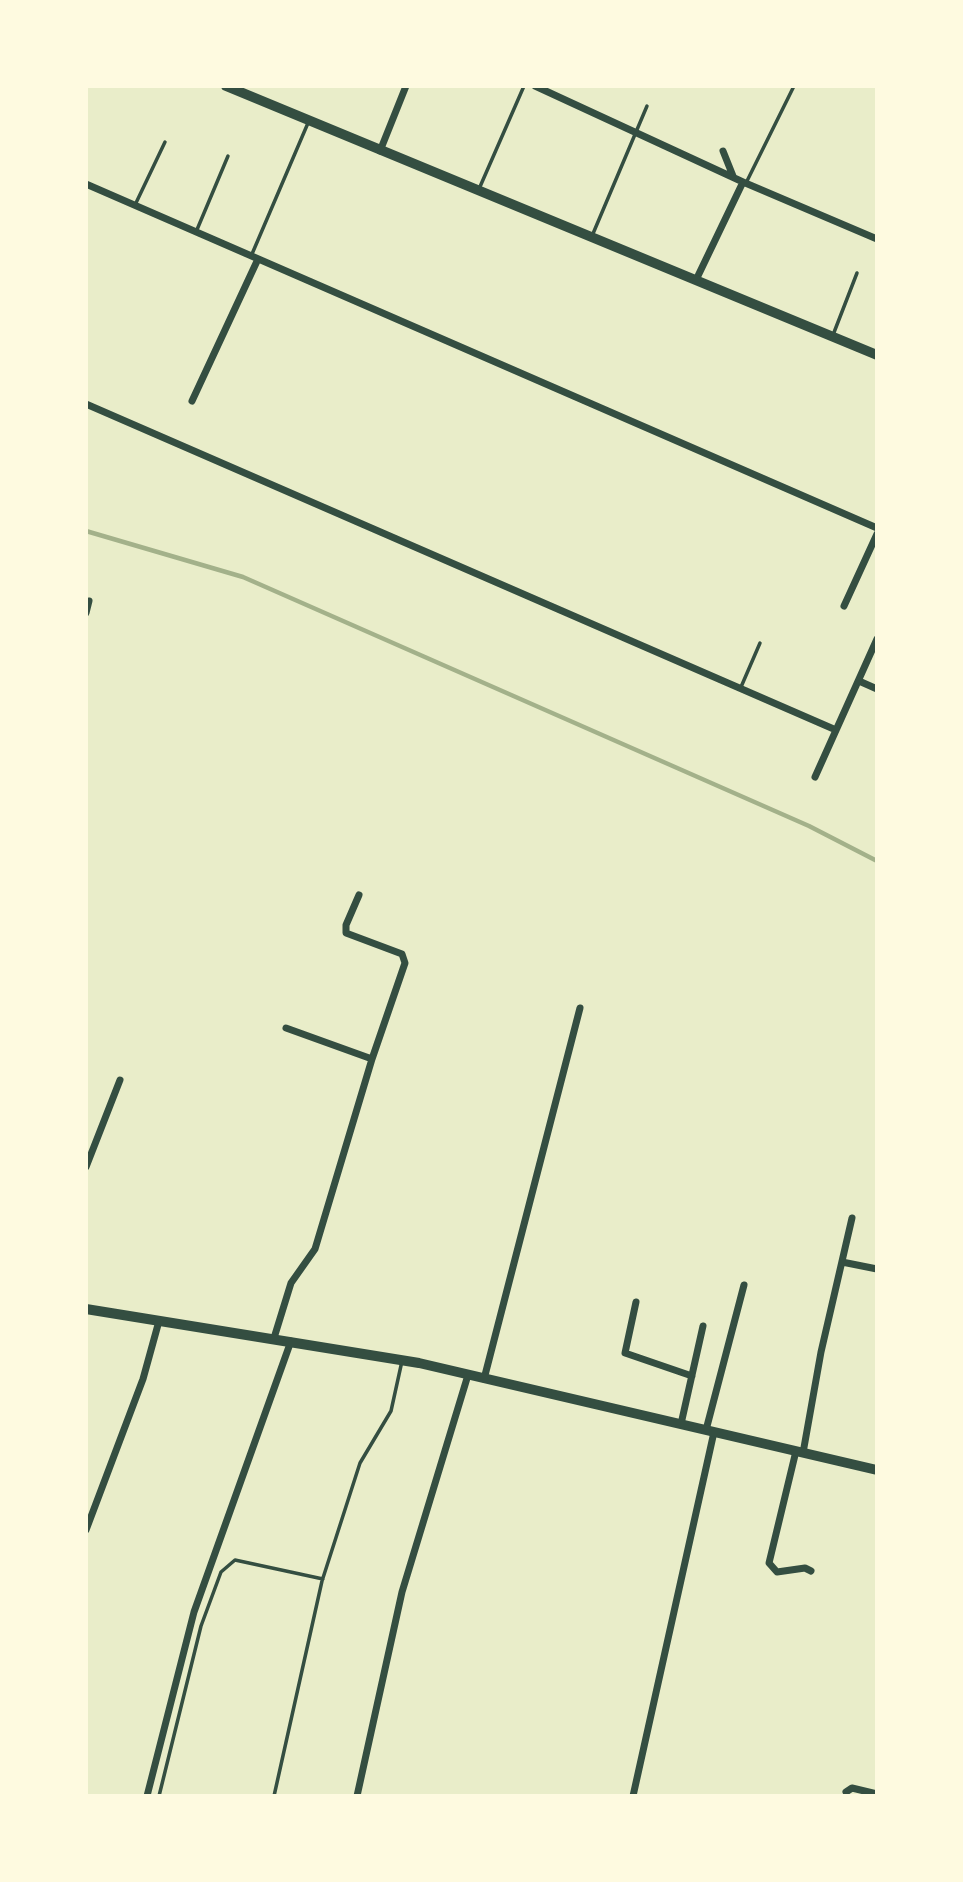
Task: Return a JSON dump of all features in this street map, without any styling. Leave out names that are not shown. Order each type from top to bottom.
[{"type":"main road","points":[[86,1309],[402,1360],[877,1470]]},
{"type":"street","points":[[226,86],[877,355]]},
{"type":"street","points":[[380,151],[406,86]]},
{"type":"street","points":[[535,86],[744,183],[877,239]]},
{"type":"street","points":[[723,151],[733,177]]},
{"type":"street","points":[[696,280],[744,183]]},
{"type":"street","points":[[86,184],[877,528]]},
{"type":"street","points":[[192,401],[254,257]]},
{"type":"street","points":[[86,404],[836,730]]},
{"type":"street","points":[[844,606],[877,534]]},
{"type":"street","points":[[86,613],[89,601]]},
{"type":"street","points":[[815,777],[877,639]]},
{"type":"street","points":[[859,681],[877,689]]},
{"type":"street","points":[[274,1338],[295,1276],[315,1249],[372,1059],[405,963],[402,954],[346,933],[346,925],[359,895]]},
{"type":"street","points":[[484,1379],[580,1008]]},
{"type":"street","points":[[286,1028],[372,1059]]},
{"type":"street","points":[[86,1167],[120,1080]]},
{"type":"street","points":[[811,1572],[805,1568],[777,1572],[769,1563],[799,1452],[852,1218]]},
{"type":"street","points":[[842,1262],[877,1269]]},
{"type":"street","points":[[633,1796],[710,1431],[744,1285]]},
{"type":"street","points":[[636,1302],[625,1353],[691,1376]]},
{"type":"street","points":[[86,1530],[143,1379],[159,1321]]},
{"type":"street","points":[[681,1424],[703,1326]]},
{"type":"street","points":[[147,1796],[194,1612],[291,1341]]},
{"type":"street","points":[[356,1796],[402,1592],[468,1375]]},
{"type":"street","points":[[846,1792],[852,1788],[877,1794]]},
{"type":"lane","points":[[478,191],[524,86]]},
{"type":"lane","points":[[744,183],[794,86]]},
{"type":"lane","points":[[592,237],[647,106]]},
{"type":"lane","points":[[254,257],[309,121]]},
{"type":"lane","points":[[135,205],[165,142]]},
{"type":"lane","points":[[196,232],[228,156]]},
{"type":"lane","points":[[833,335],[857,273]]},
{"type":"lane","points":[[740,689],[760,643]]},
{"type":"lane","points":[[274,1796],[323,1579],[360,1464],[391,1411],[402,1360]]},
{"type":"lane","points":[[159,1796],[201,1626],[224,1566],[235,1560],[323,1579]]},
{"type":"waterway","points":[[86,531],[243,577],[809,826],[877,861]]}]
